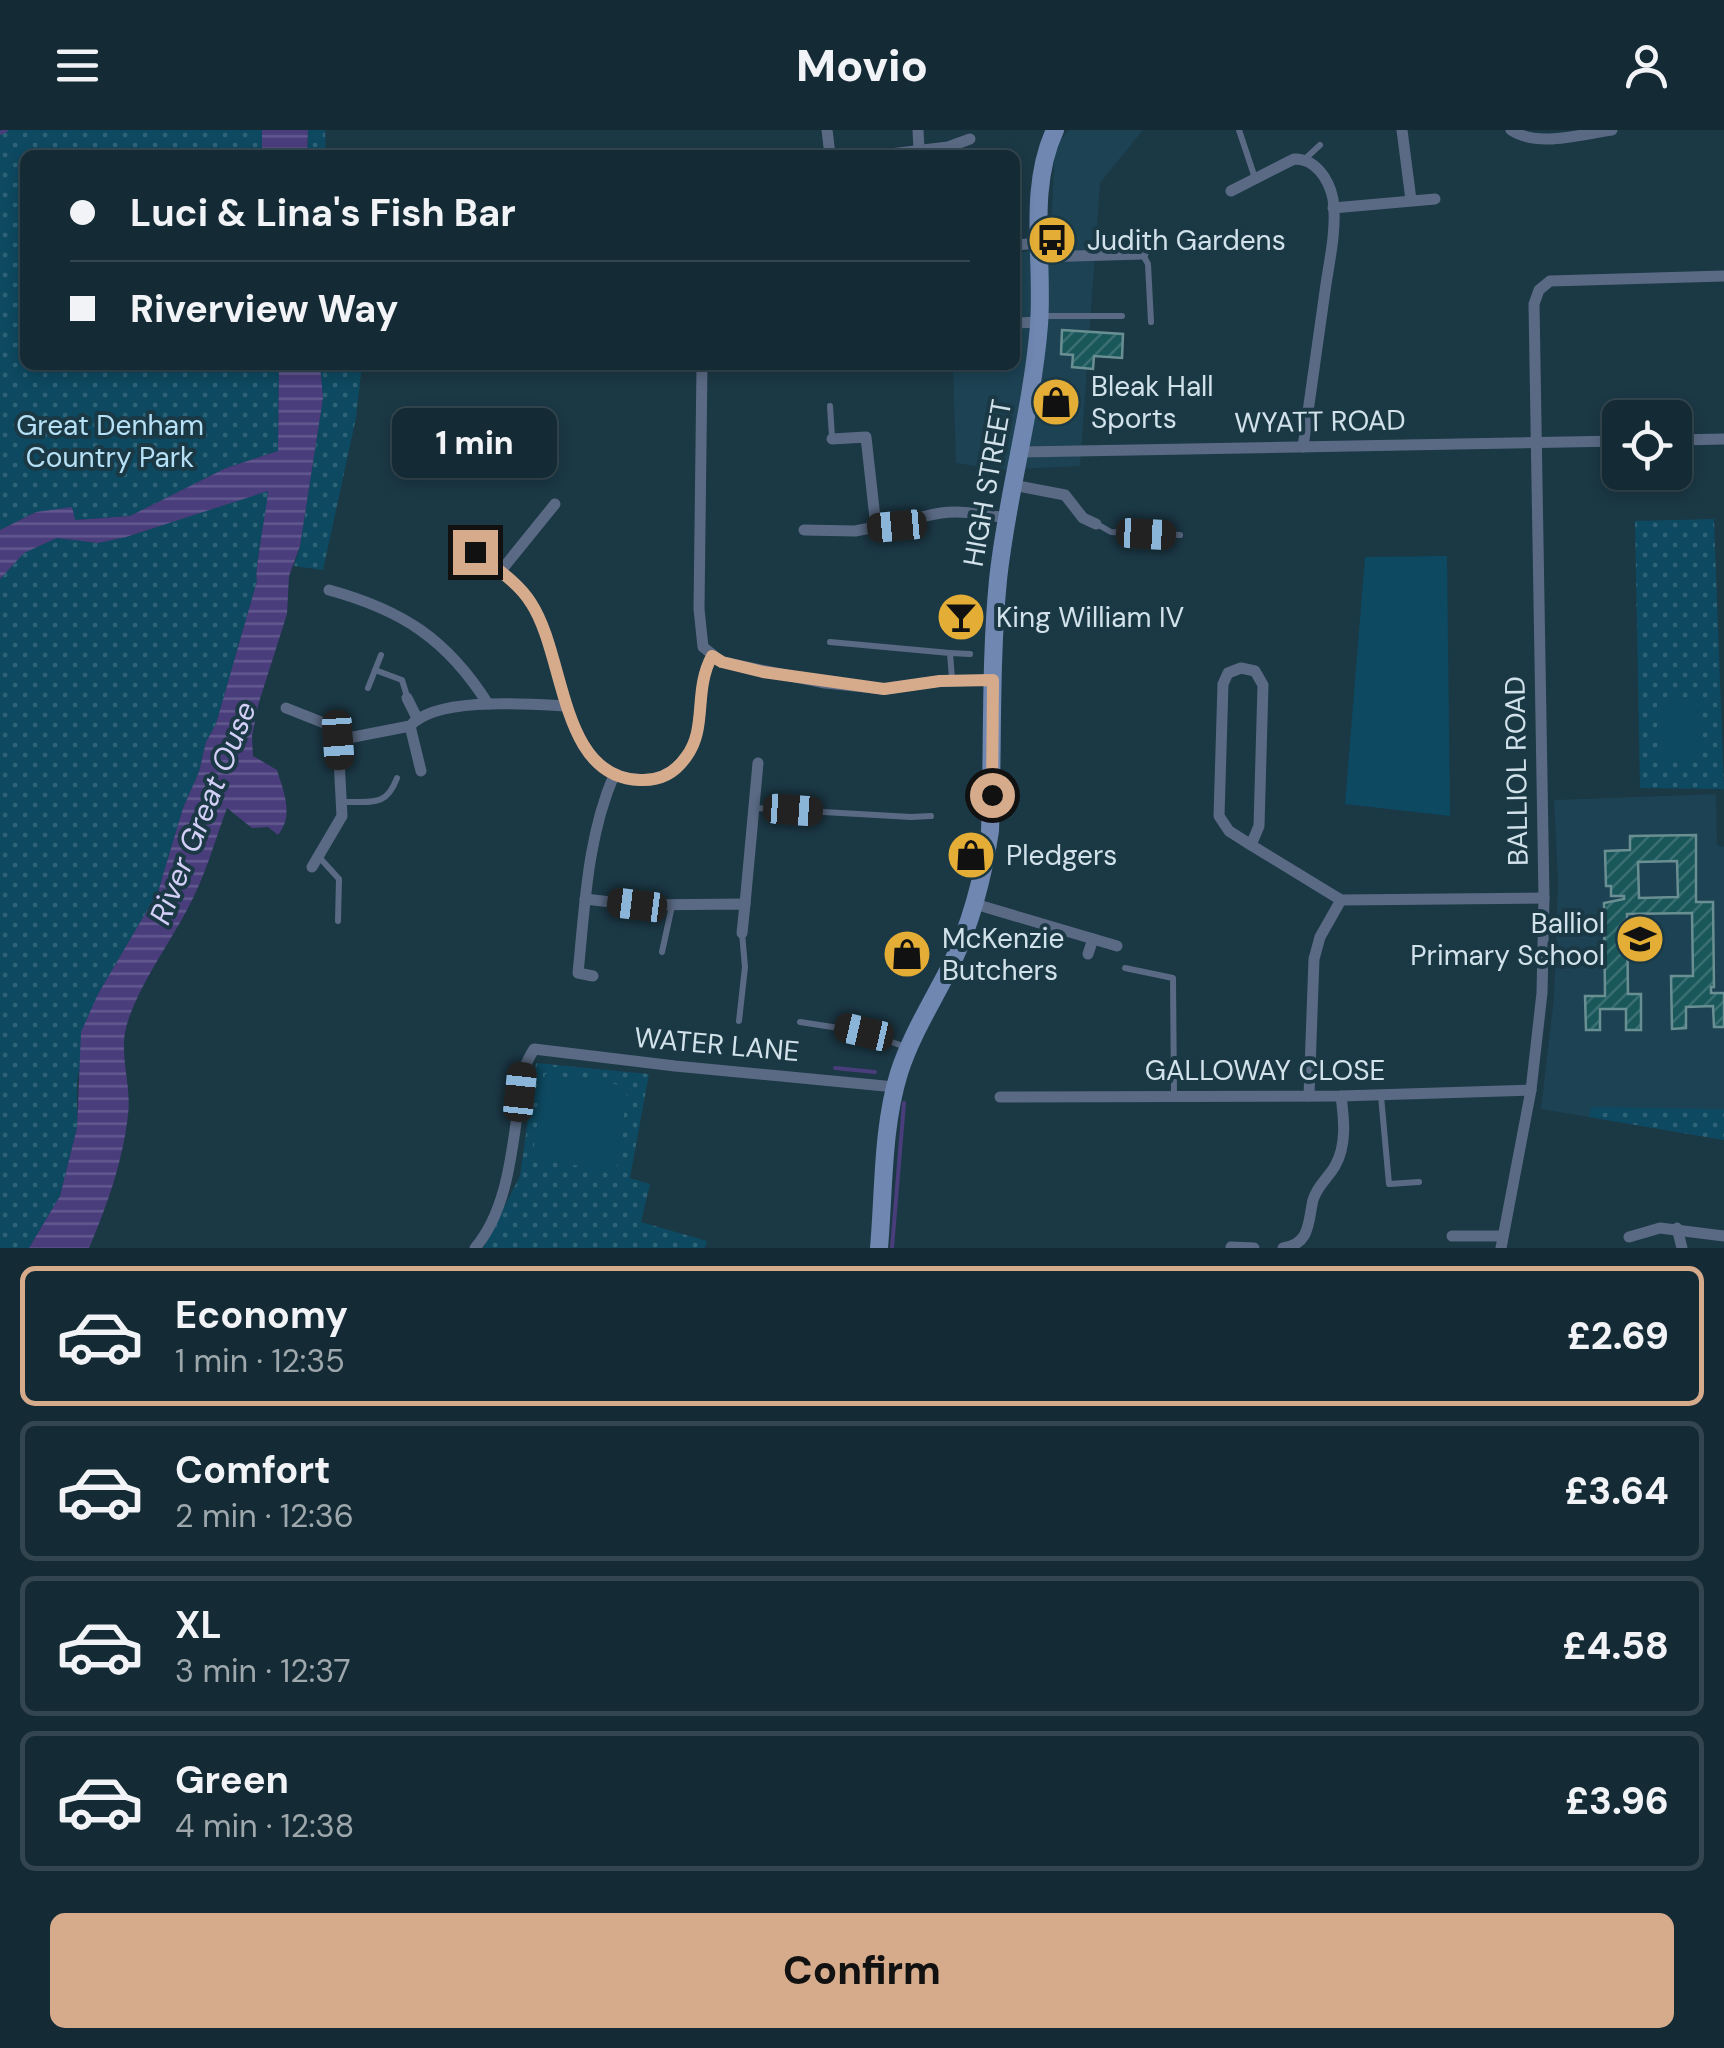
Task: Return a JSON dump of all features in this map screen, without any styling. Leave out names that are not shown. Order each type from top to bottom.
[{"type":"main road","name":"HIGH STREET","points":[[879,1248],[895,1086],[975,904],[990,831],[998,584],[1039,319],[1041,170],[1054,130]]},
{"type":"street","points":[[918,130],[920,150]]},
{"type":"street","points":[[1402,130],[1411,200]]},
{"type":"street","points":[[1511,130],[1536,139],[1612,130]]},
{"type":"street","points":[[950,150],[970,140]]},
{"type":"street","points":[[1231,191],[1294,159],[1312,162],[1328,183],[1333,209],[1303,446]]},
{"type":"street","points":[[1333,209],[1435,199]]},
{"type":"street","points":[[1020,246],[1103,255],[1142,254]]},
{"type":"street","name":"BALLIOL ROAD","points":[[1502,1242],[1531,1090],[1542,993],[1544,898],[1534,304],[1538,290],[1550,282],[1724,276]]},
{"type":"street","points":[[1020,322],[1039,319]]},
{"type":"street","points":[[702,370],[699,622],[703,647],[722,662],[825,683],[884,689],[952,680],[993,680]]},
{"type":"street","points":[[832,439],[866,437],[876,527]]},
{"type":"street","points":[[1692,440],[1724,440]]},
{"type":"street","name":"WYATT ROAD","points":[[1021,452],[1602,441]]},
{"type":"street","points":[[1013,485],[1066,496],[1082,518],[1096,524]]},
{"type":"street","points":[[500,572],[555,504]]},
{"type":"street","points":[[804,530],[855,532],[897,526],[940,513],[1006,518]]},
{"type":"street","points":[[1077,530],[1082,518]]},
{"type":"street","points":[[475,552],[530,601],[544,627],[585,752],[614,775],[653,780],[670,773],[683,761],[694,746],[702,674],[712,656]]},
{"type":"street","points":[[329,590],[383,607],[431,636],[469,674],[488,704]]},
{"type":"street","points":[[1252,845],[1259,826],[1262,685],[1255,671],[1241,668],[1228,672],[1223,684],[1219,816],[1229,831],[1341,900],[1544,898]]},
{"type":"street","points":[[407,698],[422,771]]},
{"type":"street","points":[[338,740],[466,705],[568,706]]},
{"type":"street","points":[[286,708],[329,725],[338,740],[342,802],[339,822],[315,862]]},
{"type":"street","points":[[742,933],[758,763]]},
{"type":"street","points":[[594,976],[578,973],[585,899],[593,830],[614,775]]},
{"type":"street","points":[[585,899],[672,906],[744,904]]},
{"type":"street","points":[[1309,1096],[1314,960],[1320,937],[1341,900]]},
{"type":"street","points":[[975,904],[1116,946]]},
{"type":"street","points":[[1088,954],[1094,938]]},
{"type":"street","name":"WATER LANE","points":[[476,1248],[504,1188],[522,1069],[534,1049],[895,1086]]},
{"type":"street","name":"GALLOWAY CLOSE","points":[[1000,1097],[1341,1096],[1531,1090]]},
{"type":"street","points":[[1283,1248],[1300,1241],[1310,1228],[1318,1188],[1338,1162],[1344,1124],[1341,1096]]},
{"type":"street","points":[[1629,1237],[1660,1228],[1724,1236]]},
{"type":"street","points":[[1677,1228],[1682,1248]]},
{"type":"street","points":[[1452,1236],[1502,1242]]},
{"type":"street","points":[[1230,1247],[1254,1248]]},
{"type":"lane","points":[[1239,130],[1256,180]]},
{"type":"lane","points":[[1304,159],[1320,146]]},
{"type":"lane","points":[[1142,254],[1148,264],[1151,322]]},
{"type":"lane","points":[[1039,319],[1122,316]]},
{"type":"lane","points":[[830,406],[832,439]]},
{"type":"lane","points":[[1096,524],[1111,532],[1180,535]]},
{"type":"lane","points":[[830,642],[970,654]]},
{"type":"lane","points":[[950,653],[952,680]]},
{"type":"lane","points":[[368,688],[381,656]]},
{"type":"lane","points":[[375,670],[402,680],[407,698]]},
{"type":"lane","points":[[342,802],[383,800],[392,793],[397,778]]},
{"type":"lane","points":[[754,808],[931,816]]},
{"type":"lane","points":[[315,862],[339,879],[338,922]]},
{"type":"lane","points":[[662,952],[672,906]]},
{"type":"lane","points":[[739,1021],[745,967],[742,933]]},
{"type":"lane","points":[[1125,968],[1173,978],[1174,1096]]},
{"type":"lane","points":[[800,1022],[852,1029],[909,1049]]},
{"type":"lane","points":[[1381,1095],[1390,1184],[1420,1182]]},
{"type":"shaded area","points":[[1069,130],[1143,130],[1100,183],[1080,466],[1000,470],[956,463],[953,370],[1020,370],[1020,252],[1050,248],[1055,146]]},
{"type":"shaded area","name":"Balliol Primary School","points":[[1716,794],[1717,845],[1724,847],[1724,1140],[1541,1109],[1554,997],[1558,882],[1554,800]]},
{"type":"green space","name":"Great Denham Country Park","points":[[0,130],[262,130],[262,150],[20,150],[20,370],[279,370],[278,451],[226,468],[130,516],[74,520],[72,508],[36,512],[0,530]]},
{"type":"green space","points":[[308,130],[325,130],[326,150],[307,150]]},
{"type":"green space","points":[[320,370],[361,370],[356,418],[323,570],[294,566],[323,398]]},
{"type":"green space","points":[[269,490],[257,581],[216,724],[183,808],[158,892],[98,994],[77,1080],[77,1128],[60,1196],[29,1248],[0,1248],[0,579],[23,553],[57,538],[98,543],[126,537]]},
{"type":"green space","points":[[1714,519],[1724,789],[1640,788],[1635,521]]},
{"type":"green space","points":[[1447,556],[1450,816],[1345,804],[1365,557]]},
{"type":"green space","points":[[1697,698],[1698,761],[1658,762],[1657,699]]},
{"type":"green space","points":[[536,1063],[649,1074],[630,1178],[650,1184],[641,1222],[707,1241],[705,1248],[483,1248],[520,1176]]},
{"type":"green space","points":[[545,1074],[628,1086],[616,1171],[532,1159]]},
{"type":"green space","points":[[1591,1107],[1724,1109],[1724,1140],[1589,1117]]},
{"type":"water","points":[[262,130],[308,130],[307,150],[262,150]]},
{"type":"water","name":"River Great Ouse","points":[[279,370],[320,370],[323,398],[300,546],[289,576],[287,614],[252,736],[253,756],[277,770],[286,820],[278,835],[268,827],[252,828],[227,808],[194,896],[147,979],[127,1024],[126,1132],[113,1183],[89,1248],[29,1248],[60,1196],[77,1128],[81,1032],[98,994],[158,892],[183,808],[216,724],[257,581],[268,491],[126,537],[98,543],[57,538],[24,553],[0,579],[0,530],[36,512],[72,507],[75,520],[130,516],[226,468],[278,451]]},
{"type":"building","points":[[1062,330],[1123,334],[1122,358],[1094,356],[1093,369],[1072,367],[1073,355],[1061,354]]},
{"type":"building","points":[[1696,835],[1696,902],[1713,902],[1711,993],[1724,993],[1724,1027],[1714,1027],[1713,1006],[1686,1007],[1686,1028],[1672,1029],[1671,976],[1693,976],[1692,913],[1627,914],[1628,994],[1641,994],[1641,1030],[1626,1030],[1626,1009],[1600,1009],[1600,1030],[1586,1030],[1585,996],[1605,996],[1604,903],[1624,899],[1611,896],[1611,886],[1606,886],[1605,851],[1630,850],[1630,836]],"holes":[[[1677,861],[1678,897],[1639,898],[1638,862]]]},
{"type":"waterway","points":[[0,133],[6,130]]},
{"type":"waterway","points":[[835,1068],[875,1072]]},
{"type":"waterway","points":[[892,1248],[904,1103]]},
{"type":"place","name":"Judith Gardens","points":[[1052,240]]},
{"type":"place","name":"Bleak Hall Sports","points":[[1056,402]]},
{"type":"place","name":"King William IV","points":[[961,617]]},
{"type":"place","name":"Pledgers","points":[[971,855]]},
{"type":"place","name":"Balliol Primary School","points":[[1640,939]]},
{"type":"place","name":"McKenzie Butchers","points":[[907,954]]},
{"type":"route","points":[[475,552],[530,601],[544,627],[585,752],[614,775],[653,780],[670,773],[683,761],[694,746],[702,674],[712,656],[763,672],[884,689],[940,681],[993,680],[992,795]]}]
